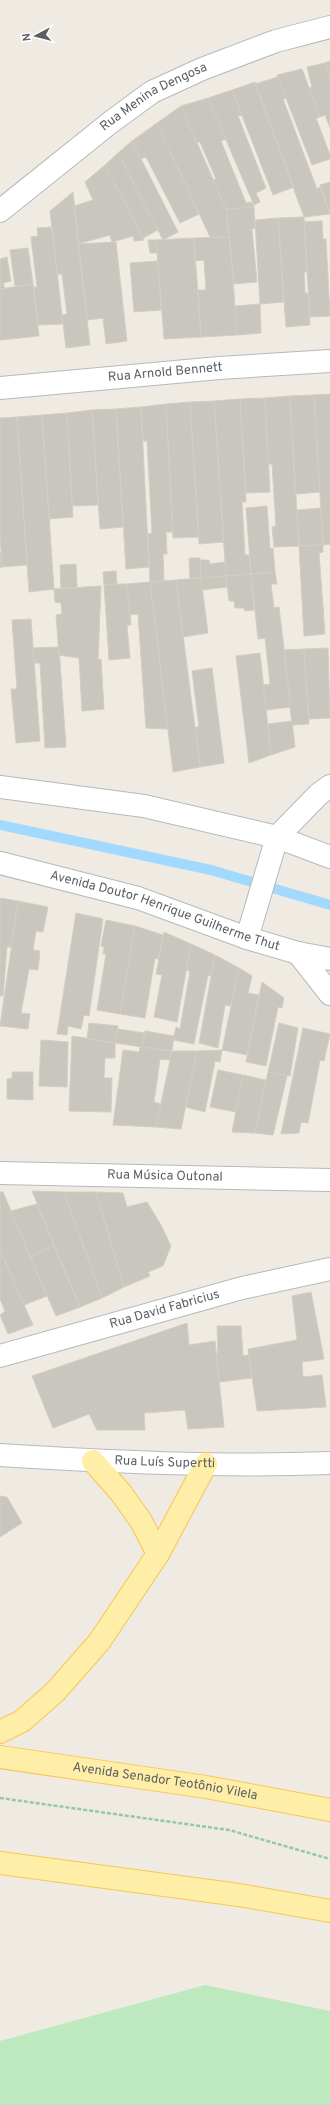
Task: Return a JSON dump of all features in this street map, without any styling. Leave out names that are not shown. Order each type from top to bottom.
[{"type":"main road","points":[[93,1461],[121,1493],[141,1521],[158,1554]]},
{"type":"main road","points":[[0,1732],[22,1721],[60,1686],[99,1642],[158,1554],[206,1464]]},
{"type":"main road","name":"Avenida Senador Teotônio Vilela","points":[[0,1757],[206,1787],[330,1810]]},
{"type":"main road","points":[[0,1863],[239,1895],[330,1911]]},
{"type":"street","name":"Rua Menina Dengosa","points":[[0,211],[152,92],[202,69],[268,44],[330,27]]},
{"type":"street","name":"Rua Arnold Bennett","points":[[0,388],[219,368],[330,361]]},
{"type":"street","points":[[247,938],[277,837],[319,794],[330,786]]},
{"type":"street","points":[[0,787],[144,806],[277,837],[330,857]]},
{"type":"street","name":"Avenida Doutor Henrique Guilherme Thut","points":[[0,863],[138,898],[247,938],[298,953],[330,959]]},
{"type":"street","points":[[298,953],[330,994]]},
{"type":"street","name":"Rua Música Outonal","points":[[0,1173],[330,1180]]},
{"type":"street","name":"Rua David Fabricius","points":[[0,1356],[242,1288],[330,1269]]},
{"type":"street","name":"Rua Luís Supertti","points":[[0,1454],[93,1461],[206,1464],[330,1463]]},
{"type":"path","points":[[0,1798],[229,1830],[330,1859]]},
{"type":"green space","points":[[205,1985],[330,2011],[330,2105],[0,2105],[0,2041]]},
{"type":"building","points":[[330,61],[330,75],[325,63]]},
{"type":"building","points":[[325,63],[330,75],[330,128],[325,115],[320,117],[309,88],[312,87],[307,67]]},
{"type":"building","points":[[302,69],[320,117],[316,118],[330,155],[330,159],[312,165],[277,75]]},
{"type":"building","points":[[278,77],[286,98],[283,99],[317,189],[320,187],[330,214],[304,217],[255,84]]},
{"type":"building","points":[[255,82],[294,187],[273,195],[232,90]]},
{"type":"building","points":[[232,90],[242,115],[238,116],[266,188],[256,193],[260,202],[254,205],[208,98]]},
{"type":"building","points":[[208,98],[226,139],[221,141],[246,203],[252,202],[254,207],[226,209],[213,180],[216,179],[200,142],[197,143],[181,106]]},
{"type":"building","points":[[181,106],[226,209],[230,237],[210,237],[157,123]]},
{"type":"building","points":[[157,123],[199,214],[180,223],[146,157],[141,159],[132,141]]},
{"type":"building","points":[[132,141],[178,232],[163,240],[118,153]]},
{"type":"building","points":[[118,153],[158,230],[143,238],[105,165]]},
{"type":"building","points":[[105,165],[144,240],[134,241],[133,236],[112,242],[110,235],[78,244],[74,206],[93,200],[85,182]]},
{"type":"building","points":[[330,182],[330,213],[320,185]]},
{"type":"building","points":[[73,192],[90,345],[66,348],[62,315],[67,314],[62,274],[57,274],[50,211]]},
{"type":"building","points":[[254,207],[255,228],[252,229],[257,282],[234,284],[226,209]]},
{"type":"building","points":[[304,217],[307,272],[304,272],[305,293],[308,293],[310,325],[286,327],[278,218]]},
{"type":"building","points":[[278,218],[284,302],[260,304],[255,220]]},
{"type":"building","points":[[322,221],[323,239],[326,239],[330,316],[310,317],[304,222]]},
{"type":"building","points":[[52,227],[63,324],[38,325],[34,287],[37,287],[31,237],[38,236],[37,228]]},
{"type":"building","points":[[230,237],[237,335],[201,337],[198,290],[206,290],[204,260],[195,261],[194,238]]},
{"type":"building","points":[[194,238],[201,337],[164,339],[156,240]]},
{"type":"building","points":[[148,240],[156,240],[157,253],[150,253]]},
{"type":"building","points":[[116,242],[127,341],[106,344],[103,318],[87,320],[78,244]]},
{"type":"building","points":[[28,248],[33,284],[15,286],[10,250]]},
{"type":"building","points":[[7,257],[11,281],[3,283],[5,288],[0,289],[0,259]]},
{"type":"building","points":[[158,261],[161,310],[134,312],[130,263]]},
{"type":"building","points":[[33,284],[39,336],[0,340],[0,289]]},
{"type":"building","points":[[260,304],[261,333],[237,335],[235,306]]},
{"type":"building","points":[[330,394],[330,544],[323,545],[314,395]]},
{"type":"building","points":[[314,395],[320,492],[295,494],[290,396]]},
{"type":"building","points":[[290,396],[299,546],[274,547],[272,527],[276,526],[272,464],[268,464],[265,398]]},
{"type":"building","points":[[265,398],[270,492],[246,493],[240,399]]},
{"type":"building","points":[[240,399],[246,502],[242,502],[245,555],[249,555],[251,574],[226,576],[214,401]]},
{"type":"building","points":[[214,401],[224,542],[199,544],[190,402]]},
{"type":"building","points":[[190,402],[199,537],[173,538],[166,404]]},
{"type":"building","points":[[166,404],[173,532],[166,532],[167,554],[163,554],[164,581],[150,582],[148,534],[152,533],[147,441],[143,441],[141,407]]},
{"type":"building","points":[[141,407],[149,567],[126,569],[116,409]]},
{"type":"building","points":[[116,409],[123,527],[100,529],[92,410]]},
{"type":"building","points":[[92,410],[98,505],[72,506],[67,413]]},
{"type":"building","points":[[67,413],[73,517],[49,519],[42,415]]},
{"type":"building","points":[[42,415],[54,589],[29,592],[17,417]]},
{"type":"building","points":[[17,417],[27,565],[2,567],[0,534],[0,418]]},
{"type":"building","points":[[267,506],[270,549],[273,548],[275,572],[251,574],[246,508]]},
{"type":"building","points":[[321,508],[323,545],[299,546],[297,510]]},
{"type":"building","points":[[323,545],[323,552],[319,553],[325,634],[304,636],[299,546]]},
{"type":"building","points":[[0,553],[2,567],[0,568]]},
{"type":"building","points":[[189,558],[200,558],[201,578],[190,579]]},
{"type":"building","points":[[200,560],[209,560],[210,564],[225,562],[226,576],[201,578]]},
{"type":"building","points":[[76,564],[77,588],[61,589],[60,565]]},
{"type":"building","points":[[116,571],[117,584],[104,585],[103,572]]},
{"type":"building","points":[[275,572],[277,584],[271,584],[274,608],[279,607],[291,707],[266,710],[263,685],[270,684],[265,638],[258,639],[251,574]]},
{"type":"building","points":[[251,574],[254,610],[245,611],[244,608],[235,608],[234,601],[229,601],[226,576]]},
{"type":"building","points":[[226,576],[227,587],[202,590],[201,578]]},
{"type":"building","points":[[201,578],[208,633],[183,637],[176,580]]},
{"type":"building","points":[[176,580],[200,767],[173,772],[150,582]]},
{"type":"building","points":[[150,582],[168,729],[146,728],[138,614],[129,615],[127,584]]},
{"type":"building","points":[[127,584],[131,625],[127,625],[130,658],[109,660],[104,585]]},
{"type":"building","points":[[101,586],[98,660],[101,659],[104,709],[82,711],[79,658],[59,655],[56,615],[62,614],[61,603],[55,602],[54,589]]},
{"type":"building","points":[[31,619],[40,741],[16,743],[11,689],[17,689],[12,620]]},
{"type":"building","points":[[59,647],[66,747],[45,748],[40,663],[34,663],[33,648]]},
{"type":"building","points":[[328,648],[330,718],[309,719],[304,649]]},
{"type":"building","points":[[304,649],[309,724],[292,725],[284,650]]},
{"type":"building","points":[[260,653],[271,755],[249,763],[236,656]]},
{"type":"building","points":[[212,668],[224,763],[200,767],[195,727],[199,727],[192,671]]},
{"type":"building","points":[[292,721],[295,747],[271,755],[268,724]]},
{"type":"building","points":[[0,898],[18,901],[11,947],[7,947],[3,996],[0,996]]},
{"type":"building","points":[[18,901],[48,907],[43,932],[36,931],[33,950],[40,951],[38,970],[29,969],[21,1013],[30,1014],[28,1029],[0,1026]]},
{"type":"building","points":[[76,913],[103,919],[89,1016],[84,1015],[81,1029],[68,1026],[67,1035],[57,1034]]},
{"type":"building","points":[[106,920],[135,926],[120,1014],[97,1010],[106,954],[103,954],[104,947],[101,946]]},
{"type":"building","points":[[135,926],[163,935],[158,959],[155,958],[145,1018],[120,1014]]},
{"type":"building","points":[[164,932],[191,944],[177,1022],[154,1017],[162,975],[156,974]]},
{"type":"building","points":[[191,944],[215,955],[211,976],[208,975],[194,1044],[173,1040],[176,1027],[180,1029],[190,971],[186,970]]},
{"type":"building","points":[[215,955],[239,968],[231,1006],[225,1005],[218,1048],[199,1043]]},
{"type":"building","points":[[239,968],[252,976],[248,993],[259,995],[247,1055],[222,1050]]},
{"type":"building","points":[[262,982],[284,998],[282,1008],[278,1007],[266,1066],[246,1062]]},
{"type":"building","points":[[89,1023],[118,1026],[115,1043],[87,1039]]},
{"type":"building","points":[[279,1023],[298,1028],[290,1076],[268,1072]]},
{"type":"building","points":[[303,1028],[330,1034],[324,1061],[320,1060],[308,1123],[301,1122],[299,1133],[281,1134]]},
{"type":"building","points":[[118,1029],[145,1033],[142,1047],[115,1043]]},
{"type":"building","points":[[145,1031],[174,1036],[172,1051],[142,1047]]},
{"type":"building","points":[[72,1036],[115,1043],[115,1058],[105,1058],[104,1078],[112,1078],[111,1112],[69,1111]]},
{"type":"building","points":[[41,1040],[68,1042],[67,1087],[39,1086]]},
{"type":"building","points":[[140,1047],[172,1051],[170,1060],[160,1059],[154,1102],[161,1104],[156,1127],[113,1125],[123,1050],[139,1052]]},
{"type":"building","points":[[222,1050],[220,1062],[215,1061],[205,1112],[186,1107],[197,1051]]},
{"type":"building","points":[[172,1051],[197,1051],[181,1129],[156,1127]]},
{"type":"building","points":[[218,1070],[243,1075],[236,1112],[210,1107]]},
{"type":"building","points":[[12,1072],[33,1072],[33,1100],[7,1099],[7,1079],[12,1078]]},
{"type":"building","points":[[268,1072],[287,1076],[273,1135],[255,1133]]},
{"type":"building","points":[[243,1075],[266,1080],[255,1133],[232,1132]]},
{"type":"building","points":[[32,1191],[64,1192],[102,1298],[80,1307]]},
{"type":"building","points":[[0,1192],[3,1192],[47,1296],[24,1305],[0,1250]]},
{"type":"building","points":[[64,1192],[96,1192],[124,1287],[102,1298]]},
{"type":"building","points":[[96,1192],[123,1193],[127,1207],[147,1202],[161,1225],[171,1246],[163,1266],[148,1272],[150,1276],[124,1287]]},
{"type":"building","points":[[37,1204],[54,1246],[30,1257],[11,1211]]},
{"type":"building","points":[[54,1246],[80,1307],[56,1316],[30,1257]]},
{"type":"building","points":[[0,1250],[33,1325],[8,1334],[0,1315],[5,1311],[0,1299]]},
{"type":"building","points":[[311,1292],[324,1359],[302,1362],[303,1377],[322,1375],[326,1407],[257,1411],[248,1349],[297,1340],[292,1296]]},
{"type":"building","points":[[187,1323],[189,1345],[215,1341],[224,1427],[188,1429],[185,1410],[144,1413],[145,1430],[97,1430],[89,1414],[53,1428],[32,1376]]},
{"type":"building","points":[[217,1326],[241,1326],[243,1356],[249,1355],[252,1378],[219,1382],[216,1354],[218,1353]]},
{"type":"building","points":[[0,1496],[7,1497],[22,1523],[0,1537]]},
{"type":"waterway","points":[[0,825],[211,870],[330,905]]}]
